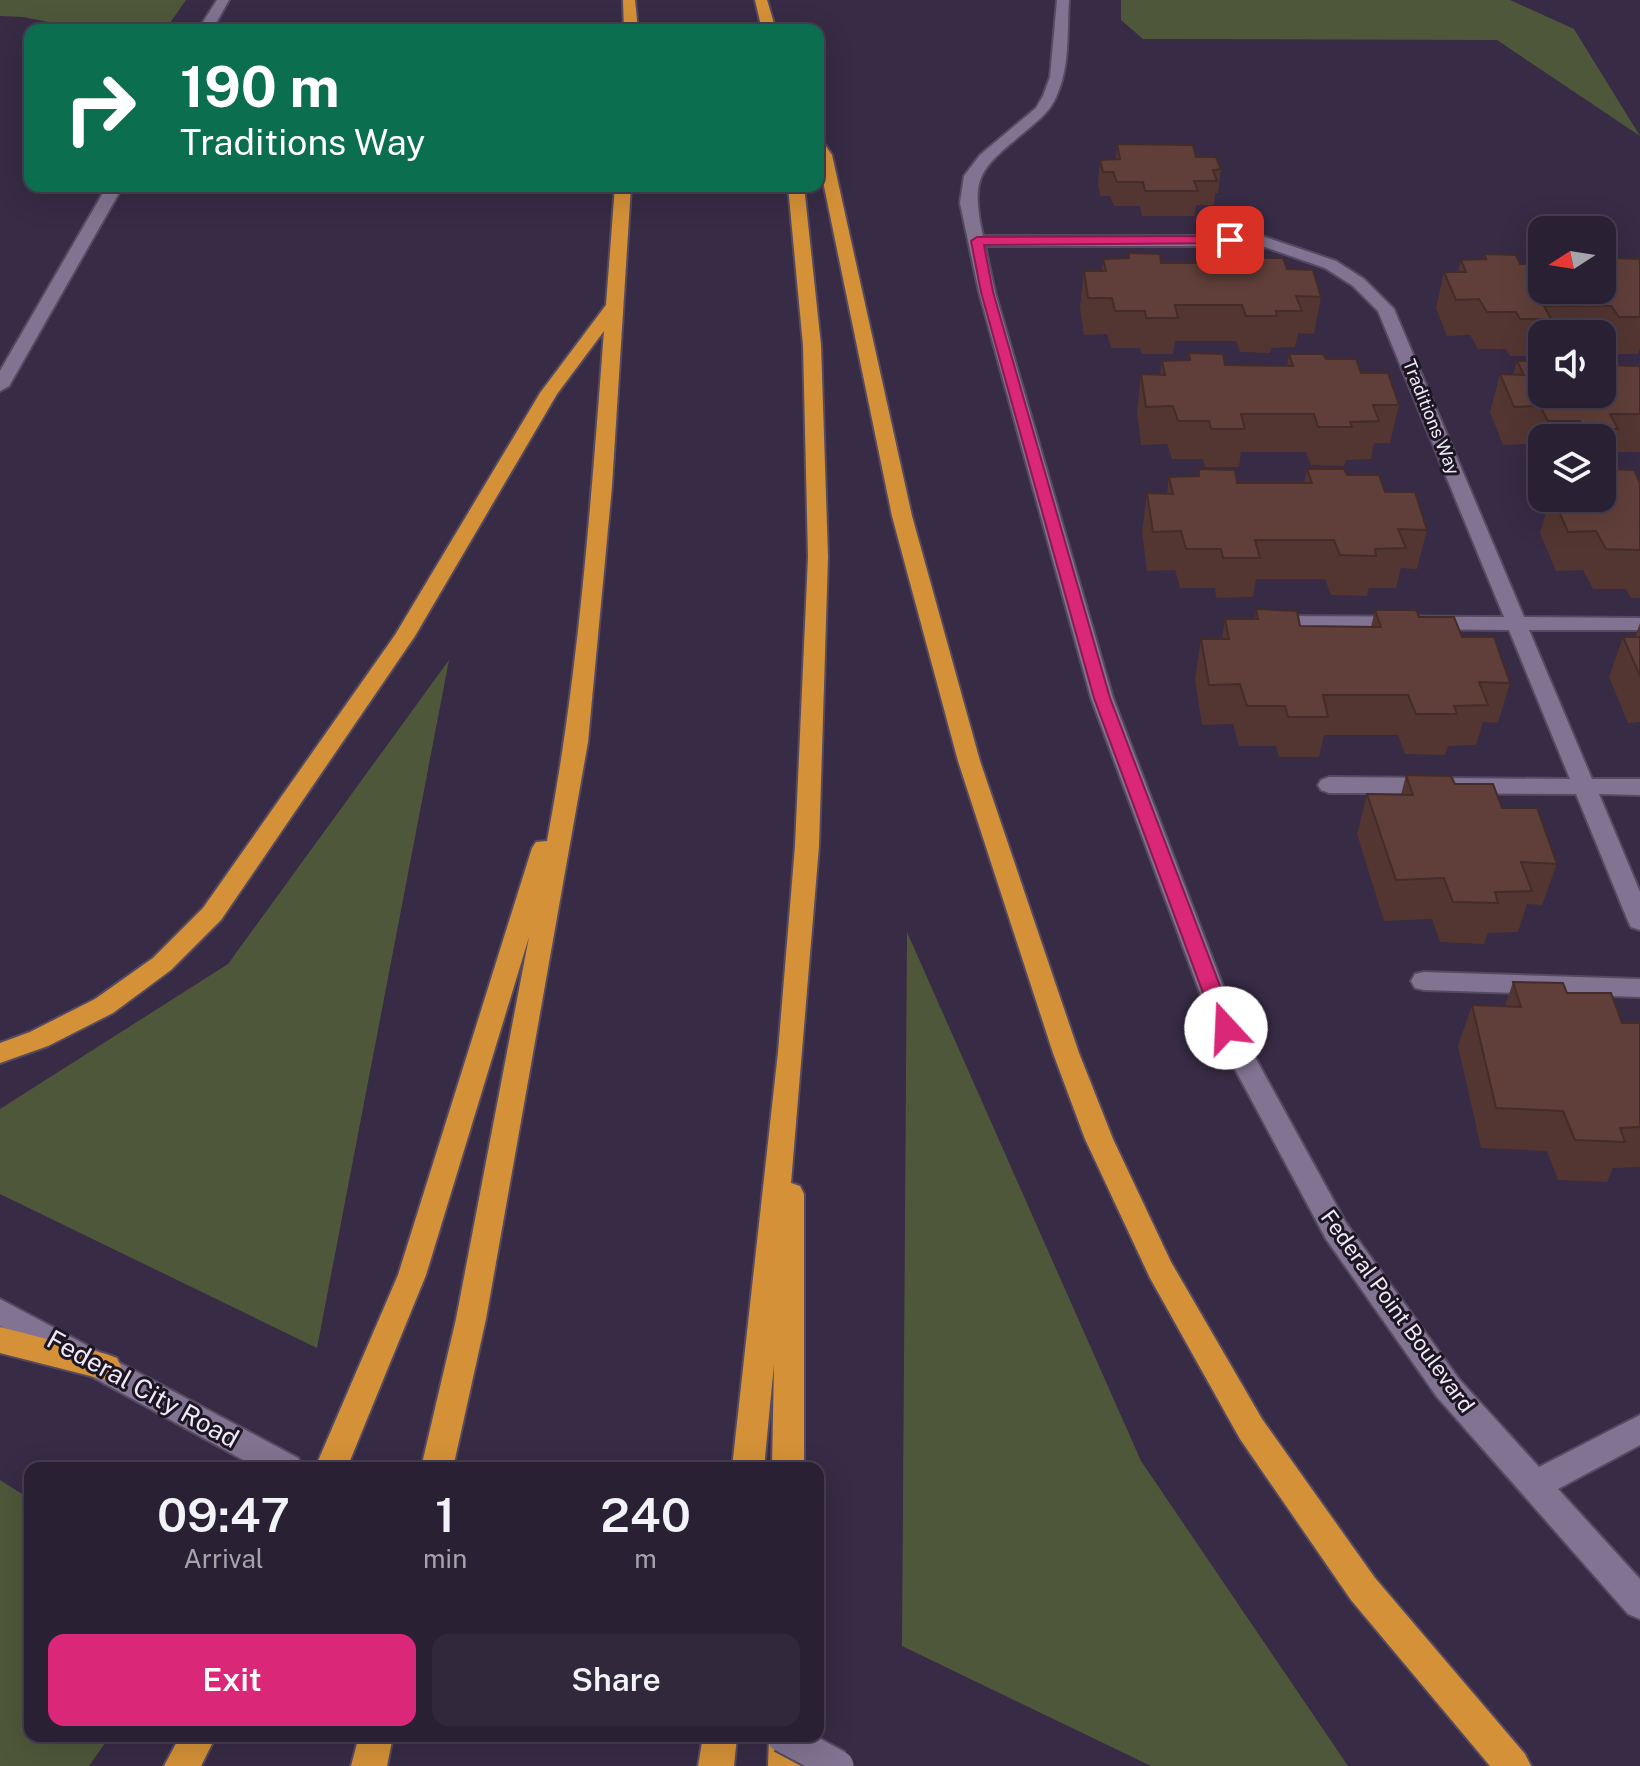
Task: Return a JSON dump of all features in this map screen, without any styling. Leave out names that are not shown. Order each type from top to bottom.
[{"type":"highway","points":[[629,0],[631,24]]},
{"type":"highway","points":[[761,0],[767,24]]},
{"type":"highway","points":[[824,154],[902,516],[969,761],[1066,1053],[1099,1139],[1160,1269],[1251,1429],[1363,1589],[1513,1766]]},
{"type":"highway","points":[[438,1462],[471,1319],[577,742],[617,302],[623,192]]},
{"type":"highway","points":[[749,1462],[791,1052],[807,846],[818,557],[812,345],[797,192]]},
{"type":"highway","points":[[0,1053],[39,1039],[104,1006],[162,964],[212,914],[405,636],[549,393],[617,302]]},
{"type":"highway","points":[[334,1462],[412,1275],[577,742]]},
{"type":"highway","points":[[788,1462],[791,1052]]},
{"type":"highway","points":[[0,1340],[106,1367]]},
{"type":"highway","points":[[182,1766],[196,1742]]},
{"type":"highway","points":[[369,1766],[375,1742]]},
{"type":"highway","points":[[716,1766],[719,1742]]},
{"type":"highway","points":[[784,1742],[786,1766]]},
{"type":"street","points":[[209,24],[223,0]]},
{"type":"street","name":"Federal Point Boulevard","points":[[1063,0],[1057,77],[1050,96],[1042,110],[985,158],[972,176],[968,203],[987,292],[1102,698],[1226,1028],[1336,1231],[1448,1388],[1640,1603]]},
{"type":"street","points":[[0,386],[112,192]]},
{"type":"street","name":"Traditions Way","points":[[977,241],[1262,241],[1336,266],[1366,285],[1386,309],[1640,921]]},
{"type":"street","points":[[1269,622],[1640,624]]},
{"type":"street","points":[[1329,785],[1640,787]]},
{"type":"street","points":[[1424,981],[1640,988]]},
{"type":"street","name":"Federal City Road","points":[[0,1311],[276,1462]]},
{"type":"street","points":[[1535,1485],[1640,1429]]},
{"type":"street","points":[[795,1742],[838,1766]]},
{"type":"green space","points":[[0,0],[186,0],[169,24],[59,24],[0,16]]},
{"type":"green space","points":[[1121,0],[1510,0],[1574,29],[1640,136],[1497,40],[1143,39],[1121,20]]},
{"type":"green space","points":[[449,660],[317,1348],[0,1194],[0,1109],[228,964]]},
{"type":"green space","points":[[907,932],[1141,1461],[1348,1766],[1151,1766],[902,1646]]},
{"type":"green space","points":[[0,1480],[24,1495],[24,1742],[106,1742],[89,1766],[0,1766]]},
{"type":"building","points":[[1117,144],[1193,145],[1196,157],[1216,157],[1221,169],[1213,170],[1217,181],[1194,181],[1198,191],[1145,191],[1143,182],[1117,182],[1113,172],[1103,172],[1100,160],[1120,159]]},
{"type":"building","points":[[1129,253],[1160,254],[1161,263],[1225,263],[1222,253],[1254,253],[1256,258],[1283,258],[1287,269],[1313,270],[1321,297],[1296,296],[1302,311],[1276,311],[1277,316],[1246,316],[1242,305],[1175,305],[1178,318],[1146,318],[1145,311],[1115,311],[1112,298],[1088,298],[1084,271],[1106,271],[1103,259],[1129,258]]},
{"type":"building","points":[[1484,254],[1516,255],[1520,264],[1528,264],[1528,304],[1616,304],[1616,258],[1640,259],[1640,317],[1619,317],[1611,306],[1544,306],[1551,319],[1520,319],[1516,312],[1487,312],[1479,299],[1456,300],[1444,272],[1466,272],[1461,260],[1486,259]]},
{"type":"building","points":[[1189,353],[1223,354],[1225,365],[1293,366],[1289,354],[1323,354],[1326,359],[1356,359],[1361,373],[1388,373],[1399,405],[1373,405],[1379,421],[1350,422],[1352,427],[1318,427],[1314,414],[1241,414],[1245,429],[1211,429],[1209,421],[1178,421],[1173,406],[1146,407],[1141,374],[1165,375],[1162,361],[1190,360]]},
{"type":"building","points":[[1517,361],[1528,361],[1528,406],[1514,407],[1500,374],[1524,375]]},
{"type":"building","points":[[1616,365],[1640,366],[1640,414],[1610,414],[1615,424],[1548,421],[1541,408],[1616,408]]},
{"type":"building","points":[[1199,469],[1235,470],[1237,483],[1312,483],[1307,469],[1344,469],[1347,475],[1379,475],[1385,492],[1415,492],[1427,530],[1398,529],[1406,548],[1375,549],[1376,556],[1340,555],[1334,540],[1255,540],[1260,558],[1223,558],[1221,549],[1186,549],[1181,531],[1153,532],[1147,493],[1173,494],[1169,477],[1199,476]]},
{"type":"building","points":[[1616,469],[1634,470],[1640,483],[1640,550],[1606,549],[1596,531],[1568,532],[1559,512],[1616,512]]},
{"type":"building","points":[[1256,609],[1297,611],[1300,626],[1381,627],[1375,610],[1416,610],[1419,617],[1454,617],[1462,637],[1494,637],[1510,683],[1479,682],[1488,705],[1454,706],[1457,714],[1416,714],[1408,695],[1323,695],[1328,717],[1288,717],[1285,706],[1247,706],[1240,684],[1209,685],[1201,639],[1229,639],[1225,619],[1258,619]]},
{"type":"building","points":[[1623,637],[1640,637],[1640,676]]},
{"type":"building","points":[[1406,775],[1451,776],[1455,784],[1493,784],[1502,808],[1537,808],[1557,864],[1521,862],[1532,891],[1495,892],[1498,903],[1453,902],[1444,878],[1396,880],[1367,794],[1413,795]]},
{"type":"building","points":[[1513,982],[1563,983],[1567,993],[1611,993],[1622,1023],[1640,1023],[1640,1127],[1620,1128],[1625,1142],[1575,1140],[1563,1111],[1496,1108],[1472,1005],[1521,1007]]},
{"type":"route","points":[[1226,1028],[1102,698],[987,292],[977,241],[1230,240]]}]
